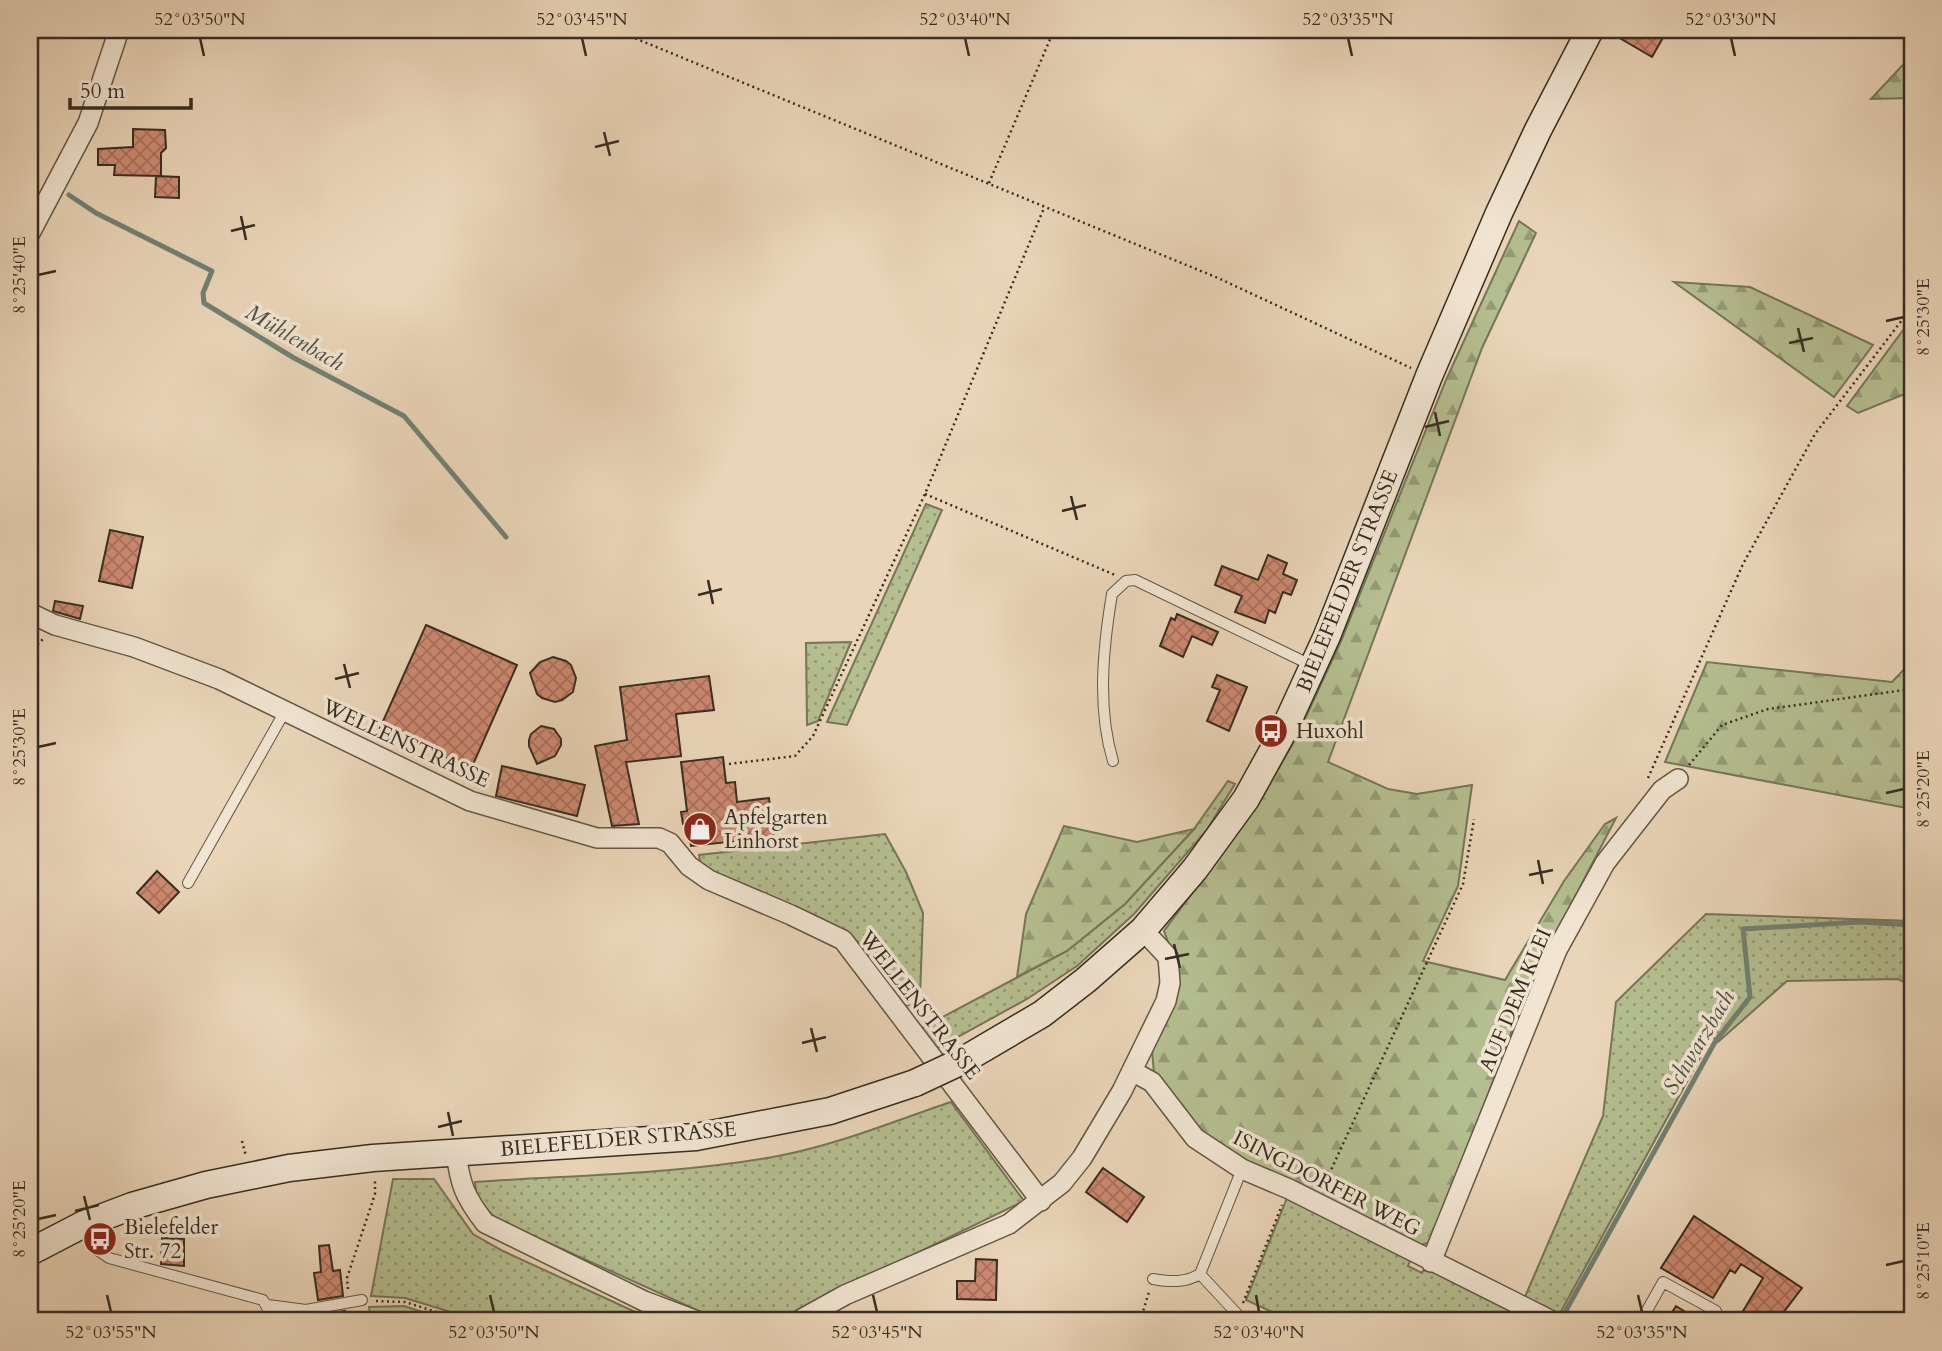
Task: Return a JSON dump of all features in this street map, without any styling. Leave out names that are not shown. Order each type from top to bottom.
[{"type":"main road","name":"BIELEFELDER STRASSE","points":[[30,1252],[82,1225],[132,1206],[206,1185],[289,1168],[373,1158],[696,1137],[830,1111],[915,1083],[962,1061],[1042,1014],[1086,980],[1143,930],[1195,869],[1246,799],[1282,734],[1338,610],[1429,376],[1499,213],[1590,30]]},
{"type":"street","points":[[30,233],[89,123],[120,30]]},
{"type":"street","name":"WELLENSTRASSE","points":[[30,613],[55,625],[134,647],[219,679],[470,801],[597,838],[659,838],[670,843],[689,866],[709,880],[842,940],[1041,1201]]},
{"type":"street","name":"AUF DEM KLEI","points":[[1432,1262],[1557,950],[1605,863],[1661,790],[1678,779]]},
{"type":"street","points":[[798,1321],[845,1295],[1009,1224],[1062,1183],[1082,1158],[1132,1072],[1166,1001],[1170,983],[1168,957],[1143,930]]},
{"type":"street","name":"ISINGDORFER WEG","points":[[1132,1072],[1152,1082],[1195,1138],[1242,1169],[1289,1189],[1552,1321]]},
{"type":"street","points":[[456,1152],[459,1176],[468,1201],[485,1223],[644,1301],[697,1321]]},
{"type":"lane","points":[[1114,761],[1105,731],[1105,659],[1112,594],[1126,581],[1135,580],[1313,666]]},
{"type":"lane","points":[[188,883],[285,711]]},
{"type":"lane","points":[[1153,1279],[1189,1280],[1200,1274],[1242,1169]]},
{"type":"lane","points":[[82,1225],[96,1249],[109,1258],[263,1300],[269,1311],[263,1321]]},
{"type":"lane","points":[[1200,1274],[1238,1314]]},
{"type":"lane","points":[[1641,1321],[1663,1282],[1716,1311],[1719,1321]]},
{"type":"lane","points":[[268,1305],[306,1310],[362,1300]]},
{"type":"path","points":[[615,30],[1218,278],[1429,376]]},
{"type":"path","points":[[989,183],[1054,30]]},
{"type":"path","points":[[729,764],[795,756],[813,736],[925,494],[1044,208]]},
{"type":"path","points":[[1645,784],[1744,564],[1815,434],[1912,307]]},
{"type":"path","points":[[925,494],[1107,569],[1126,581]]},
{"type":"path","points":[[1678,779],[1722,726],[1768,709],[1912,689]]},
{"type":"path","points":[[1312,1182],[1331,1170],[1463,884],[1474,819]]},
{"type":"path","points":[[349,1302],[347,1278],[376,1194],[373,1158]]},
{"type":"path","points":[[1238,1314],[1289,1189]]},
{"type":"path","points":[[1140,1321],[1153,1279]]},
{"type":"path","points":[[362,1300],[405,1302],[466,1321]]},
{"type":"green space","points":[[1912,55],[1912,98],[1871,99]]},
{"type":"green space","points":[[1519,221],[1536,233],[1482,348],[1328,762],[1388,789],[1417,794],[1472,785],[1458,886],[1423,961],[1505,980],[1564,881],[1605,824],[1616,818],[1529,985],[1433,1241],[1418,1246],[1248,1162],[1203,1133],[1154,1073],[1152,1051],[1175,952],[1164,931],[1258,805],[1296,738],[1341,641],[1446,380]]},
{"type":"green space","points":[[1674,282],[1750,287],[1873,345],[1834,397]]},
{"type":"green space","points":[[1912,318],[1912,391],[1858,413],[1847,406]]},
{"type":"green space","points":[[926,504],[942,510],[847,725],[827,722]]},
{"type":"green space","points":[[851,642],[818,721],[807,725],[806,643]]},
{"type":"green space","points":[[1912,661],[1912,809],[1665,762],[1707,662],[1892,682]]},
{"type":"green space","points":[[1228,781],[1235,784],[1206,831],[1134,914],[1077,966],[1027,999],[936,1049],[920,1029],[1067,951],[1125,904],[1194,829]]},
{"type":"green space","points":[[1064,826],[1137,842],[1194,829],[1125,904],[1067,951],[1017,977],[1026,914]]},
{"type":"green space","points":[[885,834],[906,872],[923,913],[920,998],[904,1008],[848,937],[701,867],[699,855]]},
{"type":"green space","points":[[1706,914],[1912,921],[1912,986],[1898,979],[1787,981],[1718,1042],[1712,1036],[1558,1317],[1524,1299],[1603,1116],[1616,1002]]},
{"type":"green space","points":[[951,1102],[1024,1201],[791,1314],[767,1321],[721,1321],[496,1219],[477,1199],[475,1182],[703,1167],[778,1156],[844,1139]]},
{"type":"green space","points":[[393,1179],[434,1179],[473,1234],[503,1251],[655,1321],[480,1321],[405,1298],[371,1296]]},
{"type":"green space","points":[[1287,1198],[1411,1258],[1408,1266],[1422,1273],[1425,1267],[1533,1321],[1292,1321],[1246,1300]]},
{"type":"green space","points":[[404,1306],[450,1321],[371,1321],[369,1307]]},
{"type":"building","points":[[1606,30],[1652,30],[1664,36],[1652,57]]},
{"type":"building","points":[[133,129],[165,130],[166,148],[161,153],[161,176],[114,175],[115,165],[98,165],[98,149],[133,147]]},
{"type":"building","points":[[156,176],[179,177],[179,198],[155,197]]},
{"type":"building","points":[[110,530],[143,537],[132,588],[99,581]]},
{"type":"building","points":[[1268,555],[1287,563],[1283,574],[1297,580],[1291,595],[1283,592],[1275,613],[1269,610],[1265,623],[1235,612],[1242,596],[1215,585],[1222,566],[1258,580]]},
{"type":"building","points":[[55,601],[83,606],[80,619],[53,611]]},
{"type":"building","points":[[1177,614],[1218,632],[1212,645],[1192,636],[1183,657],[1160,646],[1171,618],[1175,620]]},
{"type":"building","points":[[426,625],[517,665],[471,769],[380,728]]},
{"type":"building","points":[[553,657],[571,665],[576,678],[573,692],[555,702],[537,694],[530,673],[540,662]]},
{"type":"building","points":[[1217,675],[1247,687],[1229,731],[1207,721],[1220,690],[1212,687]]},
{"type":"building","points":[[709,676],[714,710],[676,714],[681,756],[626,762],[639,824],[612,826],[595,746],[627,740],[620,687]]},
{"type":"building","points":[[541,726],[554,729],[561,739],[561,745],[555,756],[537,764],[529,740],[531,734]]},
{"type":"building","points":[[723,757],[726,783],[735,782],[737,802],[769,798],[774,840],[691,846],[688,824],[683,824],[681,812],[687,811],[681,762]]},
{"type":"building","points":[[502,766],[585,785],[577,816],[496,796]]},
{"type":"building","points":[[157,871],[179,892],[159,913],[137,893]]},
{"type":"building","points":[[1103,1168],[1144,1197],[1127,1222],[1086,1192]]},
{"type":"building","points":[[1694,1216],[1802,1288],[1777,1321],[1737,1321],[1763,1278],[1741,1264],[1735,1273],[1730,1270],[1713,1298],[1661,1268]]},
{"type":"building","points":[[162,1238],[184,1239],[184,1266],[161,1264]]},
{"type":"building","points":[[329,1245],[333,1271],[340,1270],[343,1296],[318,1300],[314,1273],[321,1272],[319,1246]]},
{"type":"building","points":[[976,1259],[997,1260],[996,1300],[957,1299],[957,1281],[975,1281]]},
{"type":"building","points":[[1676,1306],[1700,1321],[1666,1321]]},
{"type":"building","points":[[345,1311],[347,1321],[333,1321],[332,1313]]},
{"type":"waterway","name":"Mühlenbach","points":[[69,195],[96,213],[212,271],[203,293],[204,303],[294,358],[404,416],[506,537]]},
{"type":"waterway","name":"Schwarzbach","points":[[1564,1314],[1715,1042],[1750,997],[1743,929],[1860,922],[1912,925]]},
{"type":"place","name":"Huxohl","points":[[1271,731]]},
{"type":"place","name":"Apfelgarten Linhorst","points":[[700,829]]},
{"type":"place","name":"Bielefelder Str. 72","points":[[100,1239]]}]
